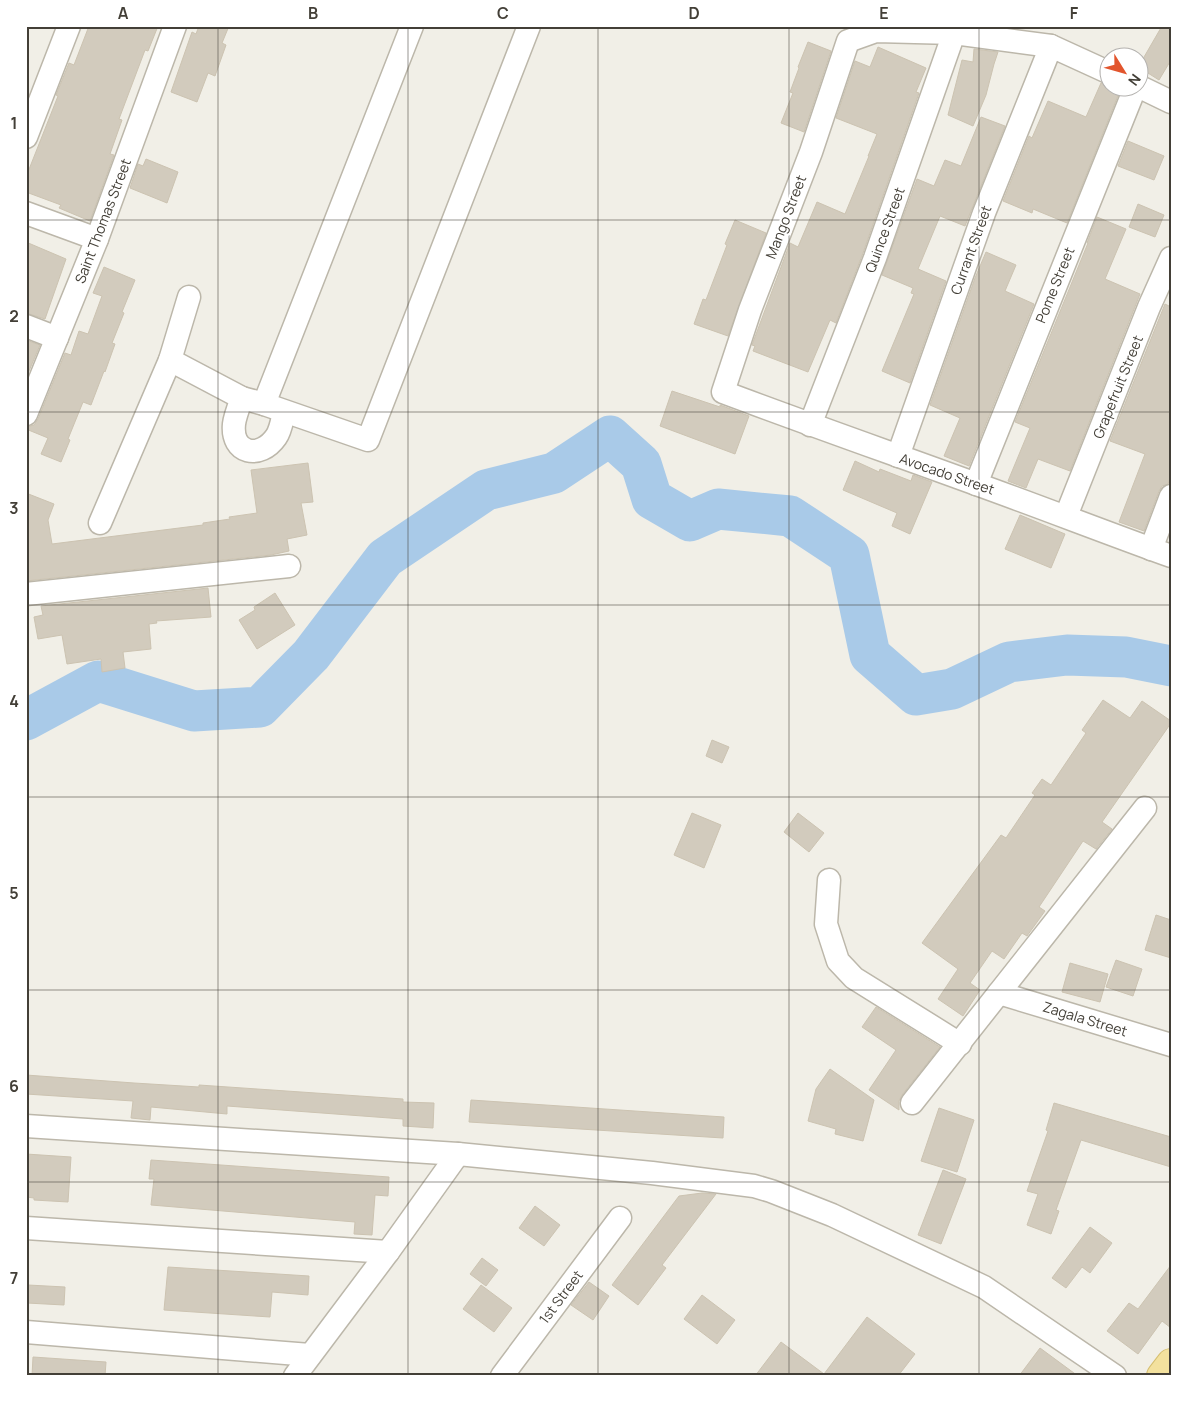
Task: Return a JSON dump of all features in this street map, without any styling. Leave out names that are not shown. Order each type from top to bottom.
[{"type":"main road","points":[[1161,1376],[1171,1363]]},
{"type":"street","points":[[26,137],[69,26]]},
{"type":"street","name":"Saint Thomas Street","points":[[26,414],[97,239],[175,26]]},
{"type":"street","points":[[264,404],[412,26]]},
{"type":"street","points":[[170,360],[242,398],[368,440],[530,26]]},
{"type":"street","name":"Mango Street","points":[[723,392],[750,310],[811,152],[848,41],[876,31],[954,33]]},
{"type":"street","points":[[954,33],[1051,46],[1100,68]]},
{"type":"street","name":"Quince Street","points":[[810,425],[875,258],[954,33]]},
{"type":"street","name":"Currant Street","points":[[898,456],[984,213],[1051,46]]},
{"type":"street","points":[[1150,92],[1171,102]]},
{"type":"street","name":"Pome Street","points":[[976,484],[1131,98]]},
{"type":"street","points":[[26,212],[97,239]]},
{"type":"street","name":"Grapefruit Street","points":[[1066,516],[1149,307],[1171,258]]},
{"type":"street","points":[[100,523],[170,360],[189,297]]},
{"type":"street","points":[[26,326],[57,338]]},
{"type":"street","name":"Avocado Street","points":[[723,392],[1066,516],[1161,553]]},
{"type":"street","points":[[242,398],[234,424],[237,441],[244,450],[253,452],[268,445],[280,430],[284,412]]},
{"type":"street","points":[[1161,553],[1171,496]]},
{"type":"street","points":[[26,594],[289,566]]},
{"type":"street","points":[[912,1104],[1145,808]]},
{"type":"street","points":[[829,880],[826,924],[838,961],[854,978],[960,1044]]},
{"type":"street","name":"Zagala Street","points":[[999,993],[1171,1045]]},
{"type":"street","points":[[26,1126],[458,1154],[652,1173],[754,1186],[832,1215],[984,1287],[1115,1376]]},
{"type":"street","points":[[295,1376],[388,1252],[458,1154]]},
{"type":"street","name":"1st Street","points":[[502,1376],[620,1218]]},
{"type":"street","points":[[26,1228],[388,1252]]},
{"type":"street","points":[[26,1332],[310,1355]]},
{"type":"building","points":[[89,26],[158,26],[148,51],[145,50],[119,119],[122,120],[110,154],[114,155],[90,221],[59,208],[61,205],[26,192],[26,177],[58,96],[56,95],[69,63],[74,65]]},
{"type":"building","points":[[199,26],[229,26],[222,43],[226,45],[215,76],[208,73],[197,102],[171,92],[192,32],[196,34]]},
{"type":"building","points":[[1162,26],[1171,26],[1171,60],[1159,80],[1150,74],[1149,48]]},
{"type":"building","points":[[808,42],[831,51],[804,132],[781,123],[793,93],[790,92]]},
{"type":"building","points":[[878,47],[926,68],[916,92],[919,93],[863,253],[836,323],[830,320],[808,372],[753,351],[755,346],[752,345],[790,243],[798,247],[817,202],[845,214],[877,134],[836,118],[855,61],[870,67]]},
{"type":"building","points":[[974,49],[998,52],[986,95],[973,126],[948,115],[962,60],[973,62]]},
{"type":"building","points":[[1100,85],[1100,98],[1117,98],[1067,223],[1033,209],[1032,213],[1003,201],[1029,136],[1032,138],[1048,101],[1086,117]]},
{"type":"building","points":[[981,117],[1005,126],[965,226],[940,216],[918,269],[946,281],[910,383],[882,371],[914,294],[911,293],[913,288],[882,275],[917,179],[934,186],[945,160],[961,166]]},
{"type":"building","points":[[1128,141],[1164,156],[1154,180],[1118,166]]},
{"type":"building","points":[[146,159],[178,172],[167,203],[130,188],[138,164],[143,166]]},
{"type":"building","points":[[1138,204],[1164,215],[1155,237],[1129,227]]},
{"type":"building","points":[[1097,217],[1126,229],[1105,279],[1140,294],[1070,471],[1038,459],[1026,488],[1008,481],[1030,428],[1015,422]]},
{"type":"building","points":[[735,220],[766,233],[728,336],[694,324],[703,299],[706,300]]},
{"type":"building","points":[[26,242],[66,259],[45,319],[26,313]]},
{"type":"building","points":[[986,252],[1016,265],[1005,291],[1034,304],[969,466],[944,456],[960,418],[930,405]]},
{"type":"building","points":[[104,267],[135,280],[122,312],[124,313],[112,343],[115,344],[105,372],[91,405],[83,402],[61,462],[41,454],[48,438],[26,429],[26,427],[34,425],[38,419],[65,353],[71,355],[79,331],[88,334],[102,296],[93,293]]},
{"type":"building","points":[[1165,304],[1171,307],[1171,475],[1168,484],[1162,486],[1159,491],[1144,531],[1119,522],[1145,454],[1110,441]]},
{"type":"building","points":[[26,340],[40,345],[26,378]]},
{"type":"building","points":[[672,391],[720,407],[720,405],[749,416],[735,454],[660,426]]},
{"type":"building","points":[[855,461],[879,472],[880,469],[911,481],[913,475],[932,482],[910,534],[892,526],[897,513],[843,490]]},
{"type":"building","points":[[308,463],[313,502],[301,503],[307,535],[287,539],[289,551],[271,555],[26,581],[26,493],[54,504],[48,520],[52,544],[203,525],[203,523],[230,519],[229,517],[257,513],[251,470]]},
{"type":"building","points":[[1020,515],[1065,534],[1051,568],[1005,549]]},
{"type":"building","points":[[208,588],[211,617],[156,621],[157,623],[149,624],[151,649],[123,652],[125,668],[102,672],[101,659],[67,664],[62,635],[38,639],[34,617],[43,615],[41,606]]},
{"type":"building","points":[[275,593],[295,625],[257,649],[239,620],[255,610],[254,607]]},
{"type":"building","points":[[1103,700],[1130,718],[1142,701],[1171,721],[1171,723],[1102,822],[1112,829],[1096,849],[1083,841],[1039,907],[1045,911],[1027,936],[1022,933],[1004,959],[992,951],[970,983],[980,990],[963,1016],[938,999],[958,969],[922,943],[1001,835],[1006,838],[1035,795],[1032,793],[1042,779],[1051,785],[1086,733],[1082,730]]},
{"type":"building","points":[[712,740],[729,747],[722,763],[706,756]]},
{"type":"building","points":[[692,813],[721,825],[704,868],[674,855]]},
{"type":"building","points":[[798,813],[824,833],[809,852],[784,832]]},
{"type":"building","points":[[1156,915],[1171,920],[1171,958],[1145,950]]},
{"type":"building","points":[[1116,960],[1142,969],[1133,996],[1106,987]]},
{"type":"building","points":[[1070,963],[1108,974],[1100,1002],[1062,992]]},
{"type":"building","points":[[876,1007],[940,1047],[902,1095],[899,1101],[899,1110],[869,1090],[896,1050],[862,1027]]},
{"type":"building","points":[[830,1069],[874,1100],[863,1141],[835,1134],[836,1129],[808,1121],[816,1089]]},
{"type":"building","points":[[26,1075],[403,1099],[403,1102],[434,1103],[433,1128],[403,1126],[403,1119],[227,1106],[227,1114],[151,1107],[150,1120],[131,1118],[133,1101],[26,1094]]},
{"type":"building","points":[[471,1100],[724,1117],[723,1138],[469,1122]]},
{"type":"building","points":[[1054,1103],[1171,1137],[1171,1167],[1081,1140],[1056,1210],[1059,1211],[1051,1234],[1027,1225],[1038,1194],[1027,1191],[1048,1131],[1046,1130]]},
{"type":"building","points":[[939,1108],[974,1120],[957,1172],[921,1161]]},
{"type":"building","points":[[26,1154],[71,1157],[68,1202],[34,1200],[34,1198],[26,1197]]},
{"type":"building","points":[[151,1160],[389,1177],[388,1196],[375,1195],[372,1235],[354,1234],[355,1222],[151,1205],[154,1179],[149,1179]]},
{"type":"building","points":[[943,1170],[966,1179],[941,1244],[918,1235]]},
{"type":"building","points":[[702,1193],[716,1194],[662,1265],[666,1268],[638,1305],[612,1285],[679,1196]]},
{"type":"building","points":[[535,1206],[560,1225],[544,1246],[519,1228]]},
{"type":"building","points":[[1090,1227],[1112,1243],[1090,1273],[1082,1267],[1066,1288],[1052,1278]]},
{"type":"building","points":[[482,1258],[498,1270],[486,1286],[470,1274]]},
{"type":"building","points":[[1171,1265],[1171,1328],[1162,1321],[1138,1354],[1107,1331],[1129,1303],[1138,1309]]},
{"type":"building","points":[[168,1267],[309,1276],[308,1295],[272,1292],[270,1317],[164,1310]]},
{"type":"building","points":[[589,1282],[609,1296],[593,1320],[571,1305]]},
{"type":"building","points":[[28,1285],[65,1287],[64,1305],[27,1303]]},
{"type":"building","points":[[481,1285],[512,1308],[494,1332],[463,1309]]},
{"type":"building","points":[[702,1295],[735,1320],[717,1344],[684,1319]]},
{"type":"building","points":[[867,1317],[915,1354],[898,1376],[755,1376],[781,1342],[824,1374]]},
{"type":"building","points":[[1040,1348],[1078,1376],[1019,1376]]},
{"type":"building","points":[[33,1357],[106,1362],[105,1376],[32,1376]]},
{"type":"waterway","points":[[26,720],[98,681],[194,711],[260,707],[311,655],[385,558],[486,490],[554,473],[610,436],[641,464],[652,499],[690,521],[718,509],[790,516],[849,555],[870,655],[916,695],[952,689],[1009,662],[1067,655],[1126,657],[1171,666]]}]
